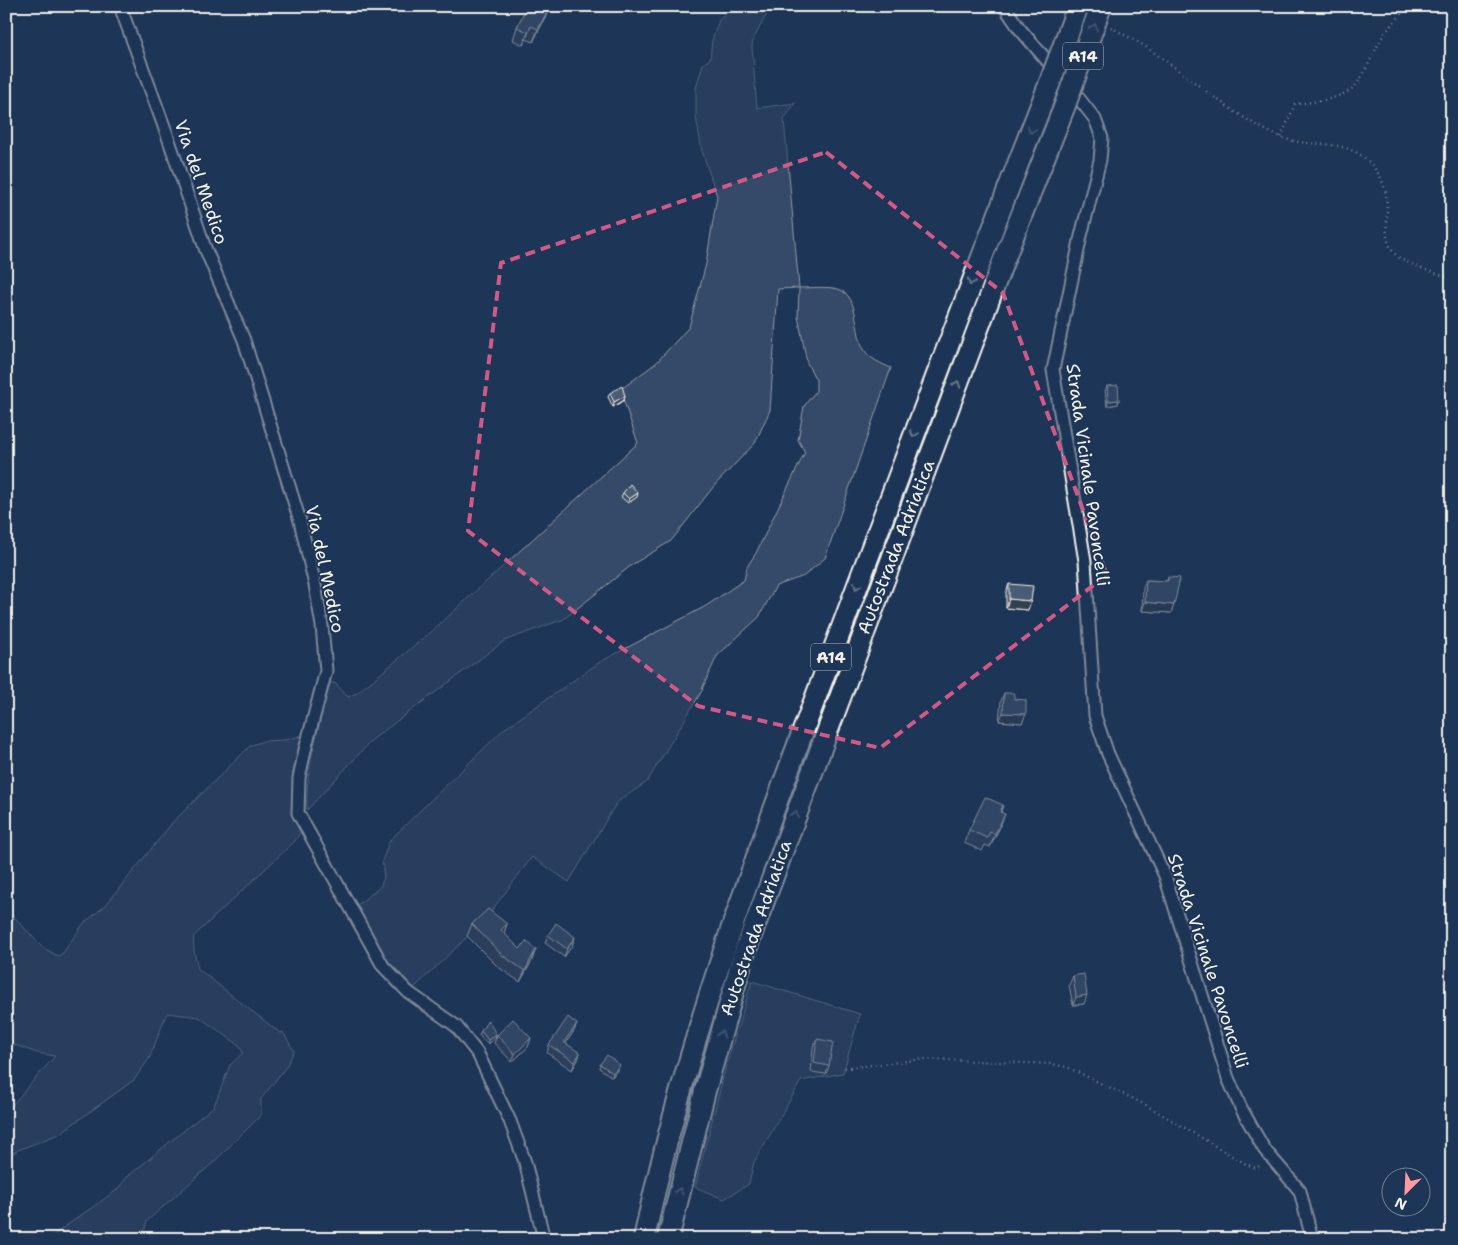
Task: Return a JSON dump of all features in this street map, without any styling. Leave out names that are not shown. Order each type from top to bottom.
[{"type":"highway","name":"Autostrada Adriatica","points":[[644,1239],[662,1161],[684,1081],[724,952],[774,808],[979,260],[1049,85],[1078,6]]},
{"type":"highway","name":"Autostrada Adriatica","points":[[668,1239],[704,1090],[743,957],[1003,262],[1103,13]]},
{"type":"street","name":"Via del Medico","points":[[120,6],[169,140],[205,248],[244,340],[300,521],[315,585],[322,626],[326,671],[303,759],[298,813],[383,966],[408,992],[456,1026],[478,1054],[510,1121],[525,1162],[544,1239]]},
{"type":"street","name":"Strada Vicinale Pavoncelli","points":[[1004,6],[1019,28],[1091,114],[1100,128],[1102,138],[1100,160],[1081,236],[1053,370],[1086,561],[1095,716],[1108,754],[1165,876],[1222,1064],[1249,1125],[1269,1154],[1300,1191],[1312,1239]]},
{"type":"path","points":[[1281,137],[1295,104],[1343,94],[1355,86],[1384,34],[1400,19],[1407,6]]},
{"type":"path","points":[[1103,13],[1111,26],[1151,50],[1244,116],[1281,137],[1298,142],[1338,145],[1362,156],[1376,171],[1388,194],[1387,236],[1394,253],[1408,262],[1452,279]]},
{"type":"path","points":[[845,1068],[925,1059],[1052,1064],[1067,1067],[1144,1104],[1256,1168],[1263,1163],[1269,1154]]},
{"type":"highlighted area","points":[[826,152],[1003,293],[1107,575],[880,748],[698,706],[468,531],[501,263]]},
{"type":"shaded area","points":[[734,6],[771,6],[753,40],[752,47],[757,108],[795,103],[784,119],[799,288],[778,289],[770,410],[755,443],[714,486],[671,541],[633,564],[564,619],[504,641],[373,739],[307,810],[308,778],[330,683],[335,683],[348,697],[357,693],[431,632],[638,443],[620,390],[656,363],[689,327],[706,264],[717,196],[702,151],[696,117],[696,88],[703,64],[710,59],[712,40],[719,20]]},
{"type":"shaded area","points":[[799,288],[829,288],[838,289],[845,293],[853,307],[861,344],[865,351],[873,359],[891,368],[825,558],[804,576],[776,586],[759,617],[717,656],[703,689],[647,782],[617,802],[569,882],[532,857],[484,921],[413,989],[380,951],[356,906],[380,887],[384,878],[382,861],[390,840],[504,729],[600,662],[706,606],[744,580],[747,567],[756,553],[805,452],[798,440],[804,406],[816,391],[816,380],[807,363],[798,316]]},
{"type":"shaded area","points":[[311,733],[299,790],[305,826],[294,842],[194,936],[198,969],[280,1033],[283,1032],[294,1051],[286,1067],[261,1099],[261,1115],[215,1161],[147,1221],[145,1229],[130,1239],[41,1239],[53,1235],[117,1190],[127,1177],[214,1106],[230,1065],[243,1053],[239,1045],[199,1017],[167,1013],[149,1059],[134,1080],[59,1134],[18,1150],[6,1158],[6,1112],[55,1056],[37,1053],[6,1042],[6,908],[42,947],[58,956],[62,954],[84,923],[105,906],[173,822],[250,746],[263,741],[285,740]]},
{"type":"shaded area","points":[[752,981],[860,1014],[843,1073],[801,1081],[754,1162],[749,1184],[724,1199],[695,1187],[726,1066]]},
{"type":"building","points":[[527,6],[550,6],[538,29],[531,26],[528,32],[517,27]]},
{"type":"building","points":[[1118,385],[1119,400],[1108,401],[1107,386]]},
{"type":"building","points":[[622,386],[625,396],[614,402],[610,393]]},
{"type":"building","points":[[630,484],[638,493],[629,499],[623,493]]},
{"type":"building","points":[[1168,577],[1180,578],[1174,605],[1145,602],[1146,580],[1168,581]]},
{"type":"building","points":[[1009,584],[1033,586],[1031,601],[1009,599]]},
{"type":"building","points":[[1004,693],[1014,693],[1014,699],[1026,700],[1026,714],[1003,713]]},
{"type":"building","points":[[985,797],[1003,805],[1000,812],[1005,814],[995,834],[990,832],[987,838],[969,830]]},
{"type":"building","points":[[488,909],[507,924],[501,930],[520,949],[526,941],[536,949],[525,971],[502,955],[472,924]]},
{"type":"building","points":[[556,923],[575,937],[567,949],[548,935]]},
{"type":"building","points":[[1084,974],[1087,995],[1076,997],[1073,976]]},
{"type":"building","points":[[568,1017],[577,1024],[564,1042],[580,1053],[575,1062],[549,1045]]},
{"type":"building","points":[[513,1019],[531,1038],[515,1054],[497,1035]]},
{"type":"building","points":[[488,1020],[496,1034],[488,1040],[481,1031]]},
{"type":"building","points":[[817,1039],[833,1042],[829,1066],[814,1063]]},
{"type":"building","points":[[607,1055],[620,1065],[613,1073],[600,1064]]}]
